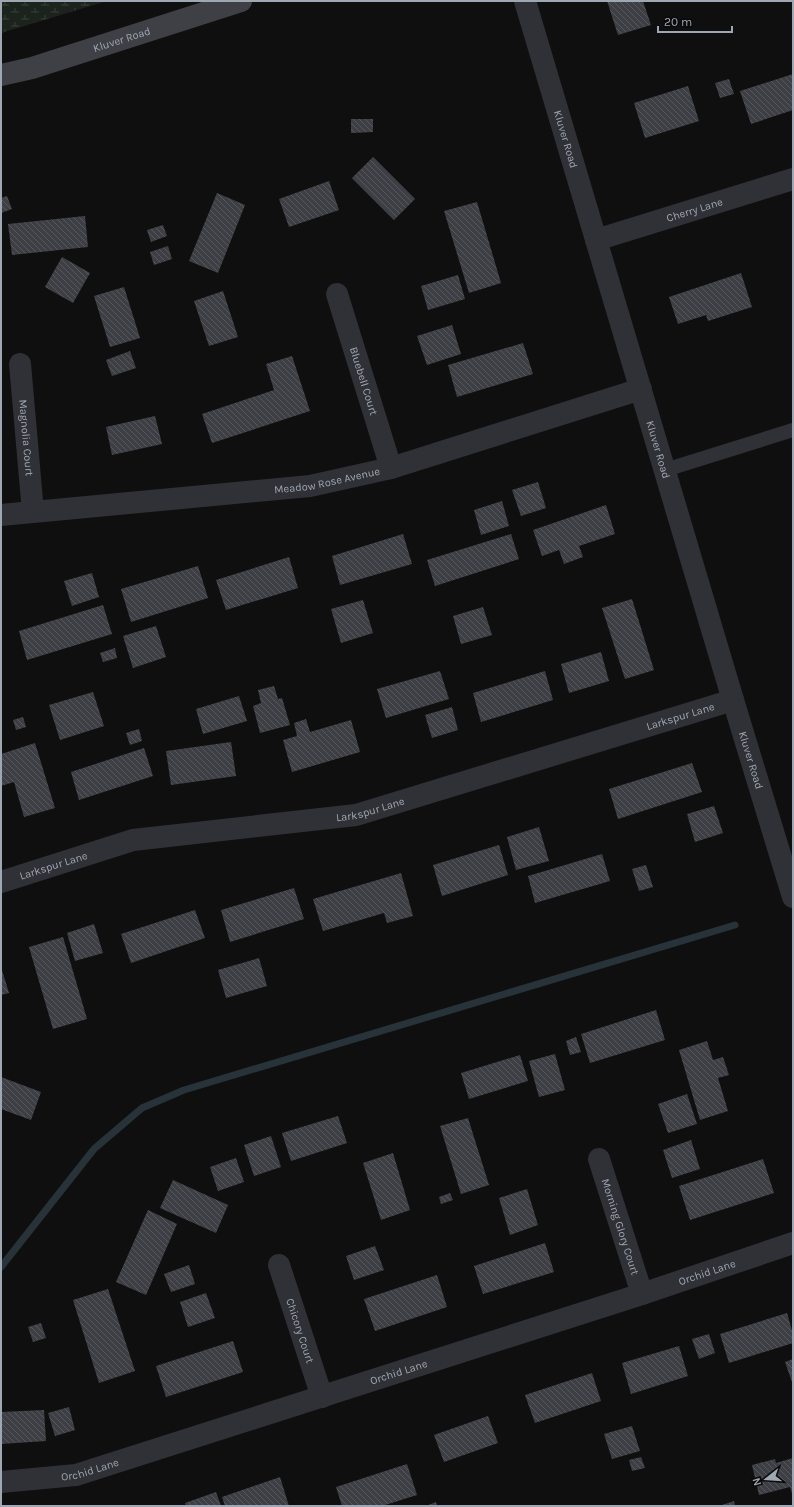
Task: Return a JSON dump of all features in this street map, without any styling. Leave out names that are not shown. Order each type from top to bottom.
[{"type":"street","name":"Kluver Road","points":[[1,75],[32,68],[241,1]]},
{"type":"street","name":"Kluver Road","points":[[525,1],[793,897]]},
{"type":"street","name":"Cherry Lane","points":[[596,240],[793,179]]},
{"type":"street","name":"Bluebell Court","points":[[337,294],[391,468]]},
{"type":"street","name":"Magnolia Court","points":[[20,364],[33,512]]},
{"type":"street","name":"Meadow Rose Avenue","points":[[1,515],[310,486],[391,468],[641,389]]},
{"type":"street","name":"Larkspur Lane","points":[[1,882],[133,840],[356,816],[733,700]]},
{"type":"street","name":"Morning Glory Court","points":[[599,1158],[642,1294]]},
{"type":"street","name":"Orchid Lane","points":[[1,1482],[76,1475],[642,1294],[793,1243]]},
{"type":"street","name":"Chicory Court","points":[[280,1265],[322,1396]]},
{"type":"lane","points":[[665,470],[793,430]]},
{"type":"green space","points":[[1,1],[107,1],[1,33]]},
{"type":"building","points":[[607,1],[643,1],[651,25],[618,35]]},
{"type":"building","points":[[793,74],[793,110],[751,124],[740,91]]},
{"type":"building","points":[[729,79],[734,94],[720,98],[715,83]]},
{"type":"building","points":[[688,86],[699,121],[645,138],[634,103]]},
{"type":"building","points":[[351,119],[373,119],[373,132],[351,133]]},
{"type":"building","points":[[373,157],[415,199],[394,220],[352,178]]},
{"type":"building","points":[[329,181],[339,210],[289,227],[279,199]]},
{"type":"building","points":[[217,193],[245,205],[218,273],[189,261]]},
{"type":"building","points":[[7,196],[12,209],[1,213],[1,198]]},
{"type":"building","points":[[477,202],[501,283],[469,293],[444,211]]},
{"type":"building","points":[[85,216],[88,247],[12,255],[8,224]]},
{"type":"building","points":[[163,225],[167,236],[151,242],[147,230]]},
{"type":"building","points":[[168,246],[172,259],[154,265],[150,252]]},
{"type":"building","points":[[62,257],[90,273],[73,303],[45,287]]},
{"type":"building","points":[[741,273],[752,307],[708,321],[706,315],[678,324],[669,297]]},
{"type":"building","points":[[458,275],[465,299],[428,310],[421,286]]},
{"type":"building","points":[[124,287],[140,338],[110,347],[94,296]]},
{"type":"building","points":[[223,291],[238,337],[209,346],[194,301]]},
{"type":"building","points":[[452,325],[461,354],[427,365],[417,336]]},
{"type":"building","points":[[523,343],[533,374],[457,397],[448,365]]},
{"type":"building","points":[[130,351],[136,368],[112,376],[106,360]]},
{"type":"building","points":[[292,356],[310,411],[212,443],[202,414],[274,390],[266,364]]},
{"type":"building","points":[[155,416],[162,444],[112,455],[106,427]]},
{"type":"building","points":[[538,482],[546,508],[521,516],[512,490]]},
{"type":"building","points":[[502,501],[509,526],[481,535],[474,510]]},
{"type":"building","points":[[606,505],[615,534],[579,546],[583,557],[564,564],[559,550],[542,556],[533,530]]},
{"type":"building","points":[[403,534],[412,564],[340,585],[332,556]]},
{"type":"building","points":[[511,534],[519,559],[435,586],[427,560]]},
{"type":"building","points":[[289,557],[298,588],[226,610],[216,580]]},
{"type":"building","points":[[198,566],[208,598],[131,622],[121,589]]},
{"type":"building","points":[[92,573],[99,597],[72,606],[64,581]]},
{"type":"building","points":[[632,599],[654,670],[625,679],[602,608]]},
{"type":"building","points":[[363,600],[373,633],[341,643],[331,609]]},
{"type":"building","points":[[103,605],[112,634],[27,660],[19,631]]},
{"type":"building","points":[[483,607],[492,635],[461,644],[453,616]]},
{"type":"building","points":[[156,626],[166,657],[133,668],[123,636]]},
{"type":"building","points":[[115,648],[117,658],[103,662],[100,653]]},
{"type":"building","points":[[601,652],[609,681],[569,693],[561,664]]},
{"type":"building","points":[[440,671],[449,699],[386,718],[377,689]]},
{"type":"building","points":[[545,671],[553,700],[481,722],[473,693]]},
{"type":"building","points":[[274,686],[278,699],[282,698],[290,725],[260,733],[253,706],[261,703],[258,690]]},
{"type":"building","points":[[93,692],[104,726],[60,740],[49,705]]},
{"type":"building","points":[[239,696],[247,721],[203,734],[196,709]]},
{"type":"building","points":[[452,707],[458,730],[432,738],[425,715]]},
{"type":"building","points":[[23,717],[26,727],[16,730],[13,720]]},
{"type":"building","points":[[306,719],[310,732],[351,720],[360,752],[292,772],[283,740],[297,736],[294,723]]},
{"type":"building","points":[[139,729],[142,741],[130,745],[126,733]]},
{"type":"building","points":[[231,742],[236,776],[171,785],[166,751]]},
{"type":"building","points":[[35,743],[55,808],[24,817],[14,782],[1,786],[1,754]]},
{"type":"building","points":[[144,748],[153,776],[79,800],[71,772]]},
{"type":"building","points":[[692,763],[702,792],[618,819],[609,789]]},
{"type":"building","points":[[714,806],[723,833],[695,842],[687,814]]},
{"type":"building","points":[[539,827],[549,861],[516,870],[507,837]]},
{"type":"building","points":[[499,845],[508,875],[442,896],[433,865]]},
{"type":"building","points":[[602,854],[610,881],[535,903],[528,876]]},
{"type":"building","points":[[646,865],[653,887],[639,891],[632,869]]},
{"type":"building","points":[[401,873],[413,916],[387,923],[384,913],[323,931],[313,899]]},
{"type":"building","points":[[294,888],[304,919],[230,942],[221,910]]},
{"type":"building","points":[[195,910],[205,938],[131,963],[121,934]]},
{"type":"building","points":[[94,924],[103,953],[75,961],[67,933]]},
{"type":"building","points":[[63,937],[87,1019],[53,1029],[29,947]]},
{"type":"building","points":[[259,958],[267,986],[226,998],[218,970]]},
{"type":"building","points":[[1,967],[9,993],[1,995]]},
{"type":"building","points":[[656,1010],[665,1040],[590,1063],[581,1034]]},
{"type":"building","points":[[576,1037],[581,1052],[570,1055],[566,1041]]},
{"type":"building","points":[[707,1041],[713,1060],[723,1057],[729,1075],[718,1078],[728,1111],[700,1120],[679,1050]]},
{"type":"building","points":[[555,1054],[565,1090],[539,1097],[529,1061]]},
{"type":"building","points":[[520,1055],[528,1081],[469,1099],[461,1073]]},
{"type":"building","points":[[1,1077],[41,1092],[31,1120],[1,1109]]},
{"type":"building","points":[[687,1094],[697,1124],[668,1133],[658,1104]]},
{"type":"building","points":[[338,1116],[347,1143],[291,1161],[282,1133]]},
{"type":"building","points":[[468,1118],[489,1185],[461,1194],[440,1126]]},
{"type":"building","points":[[271,1136],[281,1167],[254,1176],[244,1145]]},
{"type":"building","points":[[691,1140],[700,1169],[672,1178],[663,1150]]},
{"type":"building","points":[[393,1153],[410,1210],[381,1220],[363,1163]]},
{"type":"building","points":[[236,1158],[244,1182],[218,1191],[210,1167]]},
{"type":"building","points":[[763,1159],[774,1193],[690,1220],[679,1186]]},
{"type":"building","points":[[173,1180],[228,1205],[216,1233],[160,1208]]},
{"type":"building","points":[[527,1189],[538,1225],[510,1235],[499,1198]]},
{"type":"building","points":[[450,1193],[453,1200],[441,1204],[439,1197]]},
{"type":"building","points":[[148,1210],[177,1224],[146,1295],[116,1282]]},
{"type":"building","points":[[545,1243],[554,1272],[483,1294],[474,1266]]},
{"type":"building","points":[[375,1246],[384,1270],[354,1280],[346,1256]]},
{"type":"building","points":[[189,1265],[195,1284],[171,1292],[164,1274]]},
{"type":"building","points":[[437,1275],[447,1307],[375,1331],[364,1299]]},
{"type":"building","points":[[108,1289],[135,1371],[99,1383],[73,1300]]},
{"type":"building","points":[[206,1293],[215,1318],[188,1327],[180,1302]]},
{"type":"building","points":[[787,1313],[793,1334],[793,1343],[729,1363],[720,1334]]},
{"type":"building","points":[[41,1323],[46,1338],[33,1342],[28,1327]]},
{"type":"building","points":[[709,1334],[715,1353],[699,1359],[692,1339]]},
{"type":"building","points":[[233,1341],[243,1372],[166,1397],[156,1366]]},
{"type":"building","points":[[679,1346],[688,1376],[631,1394],[622,1363]]},
{"type":"building","points":[[793,1359],[793,1385],[785,1362]]},
{"type":"building","points":[[592,1373],[601,1401],[535,1423],[525,1395]]},
{"type":"building","points":[[69,1407],[75,1430],[55,1436],[48,1413]]},
{"type":"building","points":[[44,1410],[46,1441],[1,1444],[1,1412]]},
{"type":"building","points":[[488,1416],[498,1443],[444,1462],[434,1435]]},
{"type":"building","points":[[632,1426],[640,1451],[612,1459],[604,1434]]},
{"type":"building","points":[[641,1457],[645,1468],[632,1471],[629,1460]]},
{"type":"building","points":[[793,1458],[793,1497],[790,1487],[759,1495],[752,1465],[775,1459],[776,1463]]},
{"type":"building","points":[[407,1464],[417,1495],[382,1506],[342,1506],[336,1487]]},
{"type":"building","points":[[280,1477],[289,1506],[225,1506],[222,1497]]},
{"type":"building","points":[[216,1492],[221,1506],[186,1506],[185,1503]]},
{"type":"building","points":[[734,1501],[735,1506],[719,1506]]},
{"type":"building","points":[[436,1502],[437,1506],[426,1506]]},
{"type":"waterway","points":[[1,1267],[94,1149],[142,1108],[184,1090],[735,925]]}]
